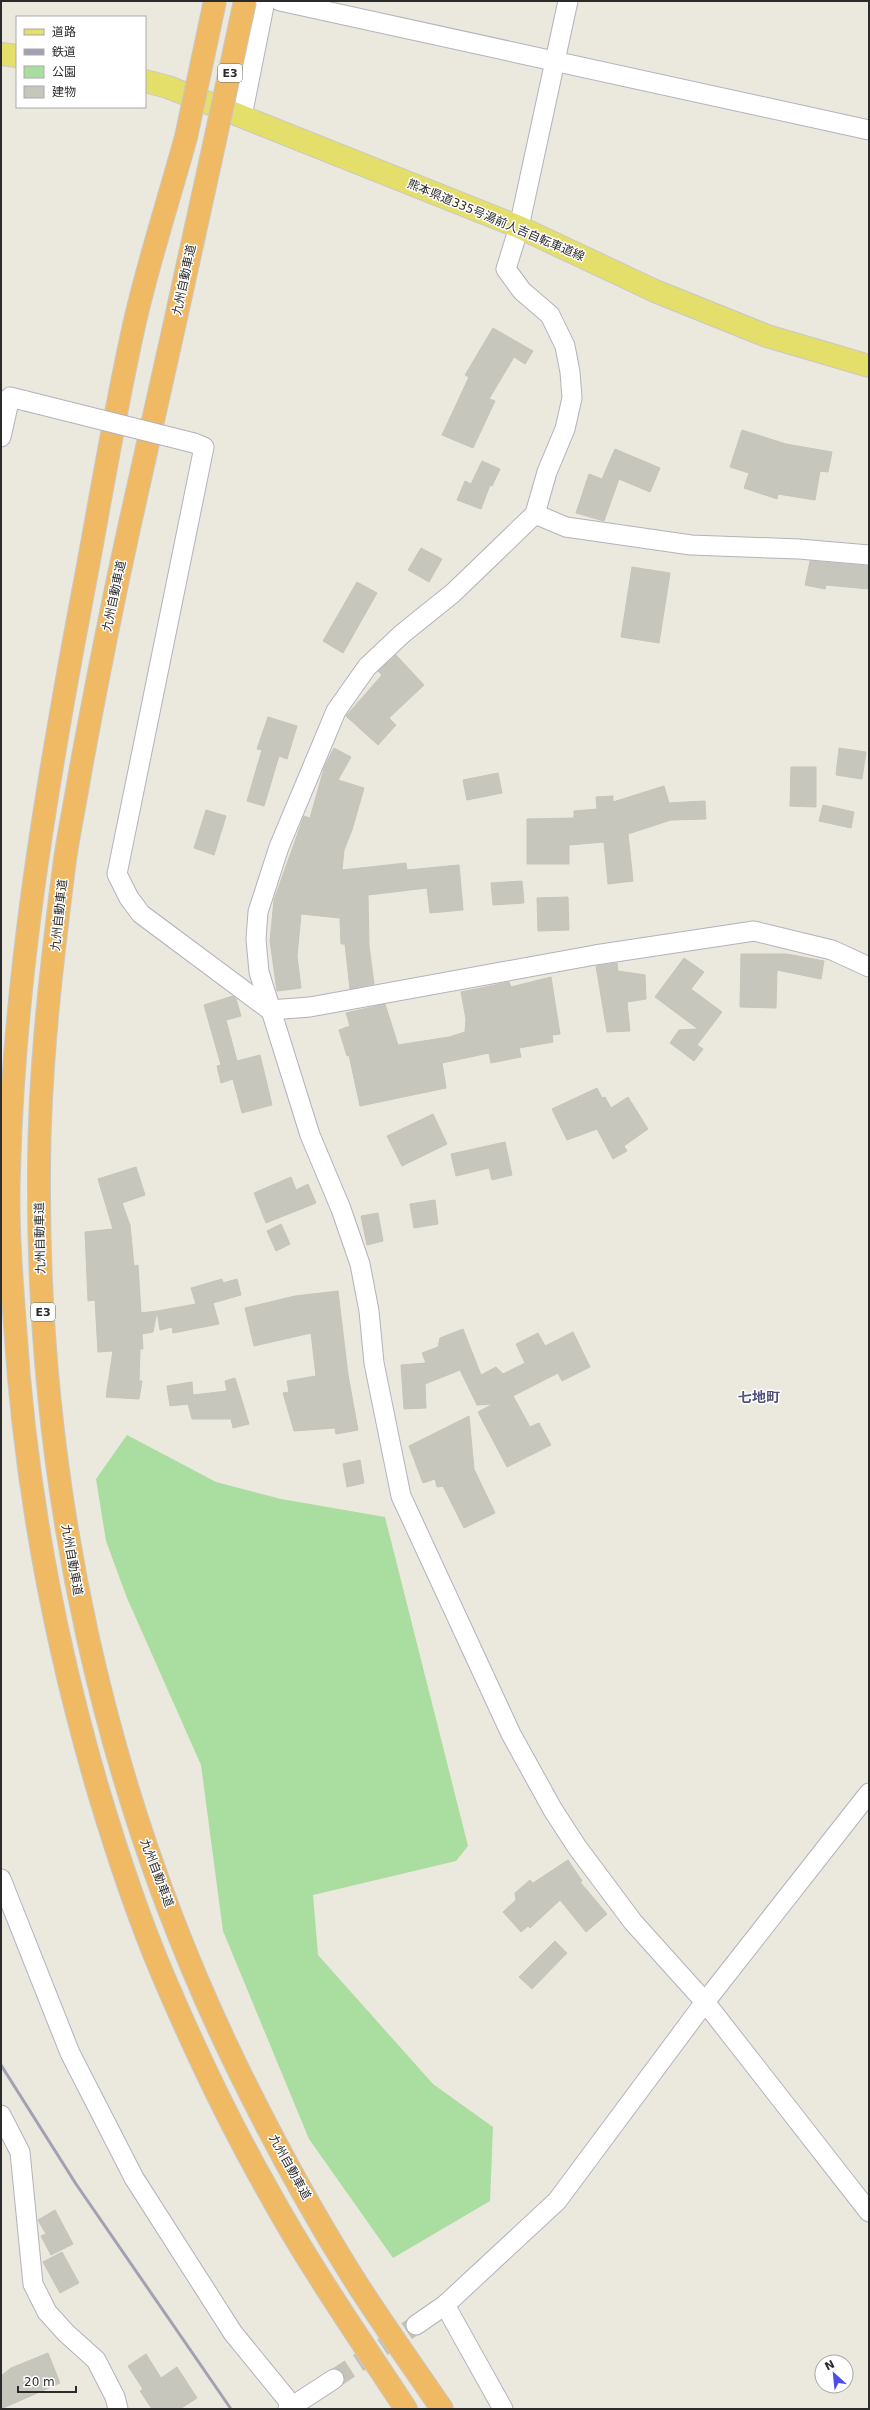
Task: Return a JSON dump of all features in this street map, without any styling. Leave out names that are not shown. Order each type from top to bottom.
[{"type":"highway","name":"E3","points":[[215,1],[186,138],[135,321],[72,649],[36,859],[17,1022],[9,1173],[11,1270],[18,1384],[33,1504],[54,1621],[84,1741],[117,1852],[160,1969],[213,2086],[267,2189],[326,2287],[406,2409]]},
{"type":"highway","name":"九州自動車道","points":[[245,1],[101,655],[65,860],[46,1026],[39,1171],[40,1268],[48,1378],[61,1498],[82,1614],[111,1735],[149,1854],[188,1954],[238,2070],[285,2160],[350,2272],[442,2409]]},
{"type":"main road","points":[[1,54],[16,56]]},
{"type":"main road","name":"熊本県道335号湯前人吉自転車道線","points":[[146,81],[168,87],[519,227],[655,290],[767,336],[869,366]]},
{"type":"street","points":[[242,116],[265,1]]},
{"type":"street","points":[[280,1],[555,60],[869,130]]},
{"type":"street","points":[[568,1],[519,227],[506,269],[522,291],[550,314],[565,346],[570,372],[572,398],[565,429],[547,472],[535,514],[453,593],[402,634],[367,666],[336,711],[279,847],[258,912],[256,939],[259,972],[310,1135],[341,1208],[360,1264],[369,1311],[374,1363],[401,1496],[491,1694],[553,1810],[577,1847],[634,1922],[705,2002],[869,2212]]},
{"type":"street","points":[[1,437],[10,397],[204,446],[117,874],[129,898],[141,914],[270,1010],[310,1006],[595,955],[754,932],[832,950],[869,967]]},
{"type":"street","points":[[535,514],[566,527],[691,545],[799,549],[869,555]]},
{"type":"street","points":[[416,2325],[445,2306],[557,2201],[705,2002],[869,1793]]},
{"type":"street","points":[[1,1879],[70,2053],[134,2178],[233,2333],[292,2408],[334,2379]]},
{"type":"street","points":[[1,2115],[20,2152],[33,2284],[47,2312],[66,2333],[96,2360],[115,2397],[118,2409]]},
{"type":"street","points":[[445,2306],[503,2409]]},
{"type":"green space","points":[[127,1435],[216,1482],[281,1499],[385,1517],[468,1846],[456,1861],[313,1895],[318,1955],[433,2084],[493,2127],[490,2201],[393,2258],[309,2139],[223,1931],[201,1765],[127,1598],[106,1541],[96,1479]]},
{"type":"building","points":[[493,328],[533,351],[525,364],[514,357],[489,399],[495,401],[473,448],[442,435],[469,377],[465,375]]},
{"type":"building","points":[[742,430],[786,444],[832,452],[828,472],[820,471],[815,500],[778,494],[777,499],[744,488],[749,473],[730,467]]},
{"type":"building","points":[[615,449],[660,468],[650,492],[619,479],[604,521],[576,513],[589,474],[602,479]]},
{"type":"building","points":[[482,461],[500,469],[492,486],[490,485],[481,509],[457,500],[465,481],[471,484]]},
{"type":"building","points":[[421,548],[442,559],[429,582],[408,570]]},
{"type":"building","points":[[810,561],[869,566],[869,589],[826,585],[825,589],[805,585]]},
{"type":"building","points":[[632,567],[670,573],[659,643],[621,637]]},
{"type":"building","points":[[357,582],[377,593],[343,653],[323,641]]},
{"type":"building","points":[[396,655],[424,685],[389,718],[396,725],[378,745],[346,716],[382,675],[378,671]]},
{"type":"building","points":[[268,717],[297,726],[287,759],[279,756],[264,806],[247,801],[262,750],[257,749]]},
{"type":"building","points":[[334,748],[351,757],[338,780],[364,788],[352,830],[344,850],[342,870],[406,863],[407,870],[459,865],[463,910],[430,913],[427,888],[368,895],[369,946],[374,984],[350,989],[345,944],[341,944],[340,918],[301,914],[297,956],[301,988],[277,991],[270,941],[274,900],[304,816],[310,818],[325,765]]},
{"type":"building","points":[[839,748],[866,752],[862,779],[836,775]]},
{"type":"building","points":[[791,767],[816,767],[816,807],[790,806]]},
{"type":"building","points":[[498,773],[502,793],[467,800],[463,780]]},
{"type":"building","points":[[664,786],[669,803],[705,801],[706,819],[671,820],[628,834],[633,881],[608,884],[604,842],[569,845],[569,864],[527,864],[527,819],[574,818],[574,811],[597,809],[596,797],[613,796],[613,802]]},
{"type":"building","points":[[823,805],[854,812],[851,828],[819,821]]},
{"type":"building","points":[[206,810],[226,816],[214,855],[194,848]]},
{"type":"building","points":[[522,881],[524,903],[493,905],[491,883]]},
{"type":"building","points":[[568,897],[569,930],[538,931],[537,898]]},
{"type":"building","points":[[741,954],[787,954],[824,961],[821,979],[777,970],[776,1008],[740,1007]]},
{"type":"building","points":[[684,958],[704,972],[691,989],[722,1012],[697,1045],[703,1049],[694,1061],[670,1043],[679,1030],[698,1029],[655,997]]},
{"type":"building","points":[[617,963],[618,971],[645,975],[646,999],[627,1002],[630,1031],[607,1032],[596,966]]},
{"type":"building","points":[[551,977],[560,1034],[552,1035],[553,1042],[519,1048],[521,1057],[491,1063],[489,1053],[442,1063],[446,1088],[360,1106],[349,1055],[347,1056],[339,1030],[350,1026],[346,1013],[385,1004],[398,1045],[449,1037],[465,1032],[466,1019],[461,992],[509,982],[511,987]]},
{"type":"building","points":[[233,996],[236,999],[241,1016],[226,1020],[237,1061],[260,1055],[272,1105],[242,1113],[233,1079],[221,1083],[217,1066],[221,1065],[204,1005]]},
{"type":"building","points":[[597,1088],[602,1098],[605,1097],[611,1108],[628,1097],[648,1129],[624,1146],[627,1151],[613,1159],[597,1129],[567,1140],[552,1109]]},
{"type":"building","points":[[433,1114],[447,1144],[402,1166],[387,1136]]},
{"type":"building","points":[[505,1142],[512,1175],[492,1180],[489,1168],[456,1176],[451,1154]]},
{"type":"building","points":[[136,1167],[145,1195],[122,1203],[130,1225],[134,1266],[138,1265],[141,1313],[157,1311],[153,1332],[142,1334],[143,1349],[140,1349],[139,1381],[142,1381],[139,1399],[106,1397],[113,1351],[98,1352],[95,1300],[88,1301],[85,1232],[113,1229],[98,1179]]},
{"type":"building","points":[[291,1177],[296,1190],[308,1184],[316,1203],[266,1223],[254,1193]]},
{"type":"building","points":[[435,1200],[438,1224],[414,1228],[410,1204]]},
{"type":"building","points":[[378,1213],[383,1241],[367,1245],[361,1216]]},
{"type":"building","points":[[281,1224],[290,1244],[276,1251],[267,1231]]},
{"type":"building","points":[[222,1279],[223,1283],[237,1279],[241,1295],[213,1303],[219,1324],[173,1333],[172,1327],[160,1330],[157,1311],[196,1304],[191,1288]]},
{"type":"building","points":[[338,1291],[348,1375],[358,1430],[336,1434],[335,1428],[294,1431],[283,1393],[289,1392],[287,1381],[316,1376],[311,1333],[254,1346],[245,1308],[295,1296]]},
{"type":"building","points":[[463,1329],[481,1375],[496,1367],[503,1374],[525,1363],[516,1344],[538,1333],[545,1346],[573,1332],[590,1367],[562,1381],[558,1373],[513,1396],[530,1427],[539,1423],[551,1445],[507,1467],[478,1412],[493,1404],[477,1405],[460,1370],[425,1384],[426,1408],[404,1409],[401,1365],[426,1363],[422,1353],[438,1347],[440,1338]]},
{"type":"building","points":[[235,1378],[249,1424],[233,1428],[231,1419],[192,1419],[188,1404],[170,1406],[167,1386],[192,1382],[193,1395],[227,1391],[225,1381]]},
{"type":"building","points":[[469,1416],[474,1469],[495,1513],[464,1528],[443,1486],[437,1487],[435,1479],[423,1483],[409,1446]]},
{"type":"building","points":[[360,1460],[364,1483],[347,1487],[343,1464]]},
{"type":"building","points":[[568,1860],[582,1881],[580,1882],[607,1914],[586,1932],[560,1900],[530,1928],[528,1926],[521,1932],[503,1912],[516,1900],[515,1893],[530,1880],[533,1883]]},
{"type":"building","points":[[555,1941],[567,1953],[532,1989],[519,1977]]},
{"type":"building","points":[[55,2210],[73,2244],[51,2255],[41,2236],[46,2234],[38,2220]]},
{"type":"building","points":[[62,2252],[79,2283],[60,2293],[43,2262]]},
{"type":"building","points":[[48,2353],[60,2383],[1,2409],[1,2376],[11,2368]]},
{"type":"building","points":[[146,2354],[161,2378],[177,2367],[197,2398],[180,2409],[152,2409],[140,2391],[143,2389],[128,2366]]},
{"type":"tunnel","points":[[334,2379],[416,2325]]},
{"type":"railway","points":[[1,2065],[76,2184],[231,2409]]},
{"type":"district","name":"七地町","points":[[759,1397]]}]
